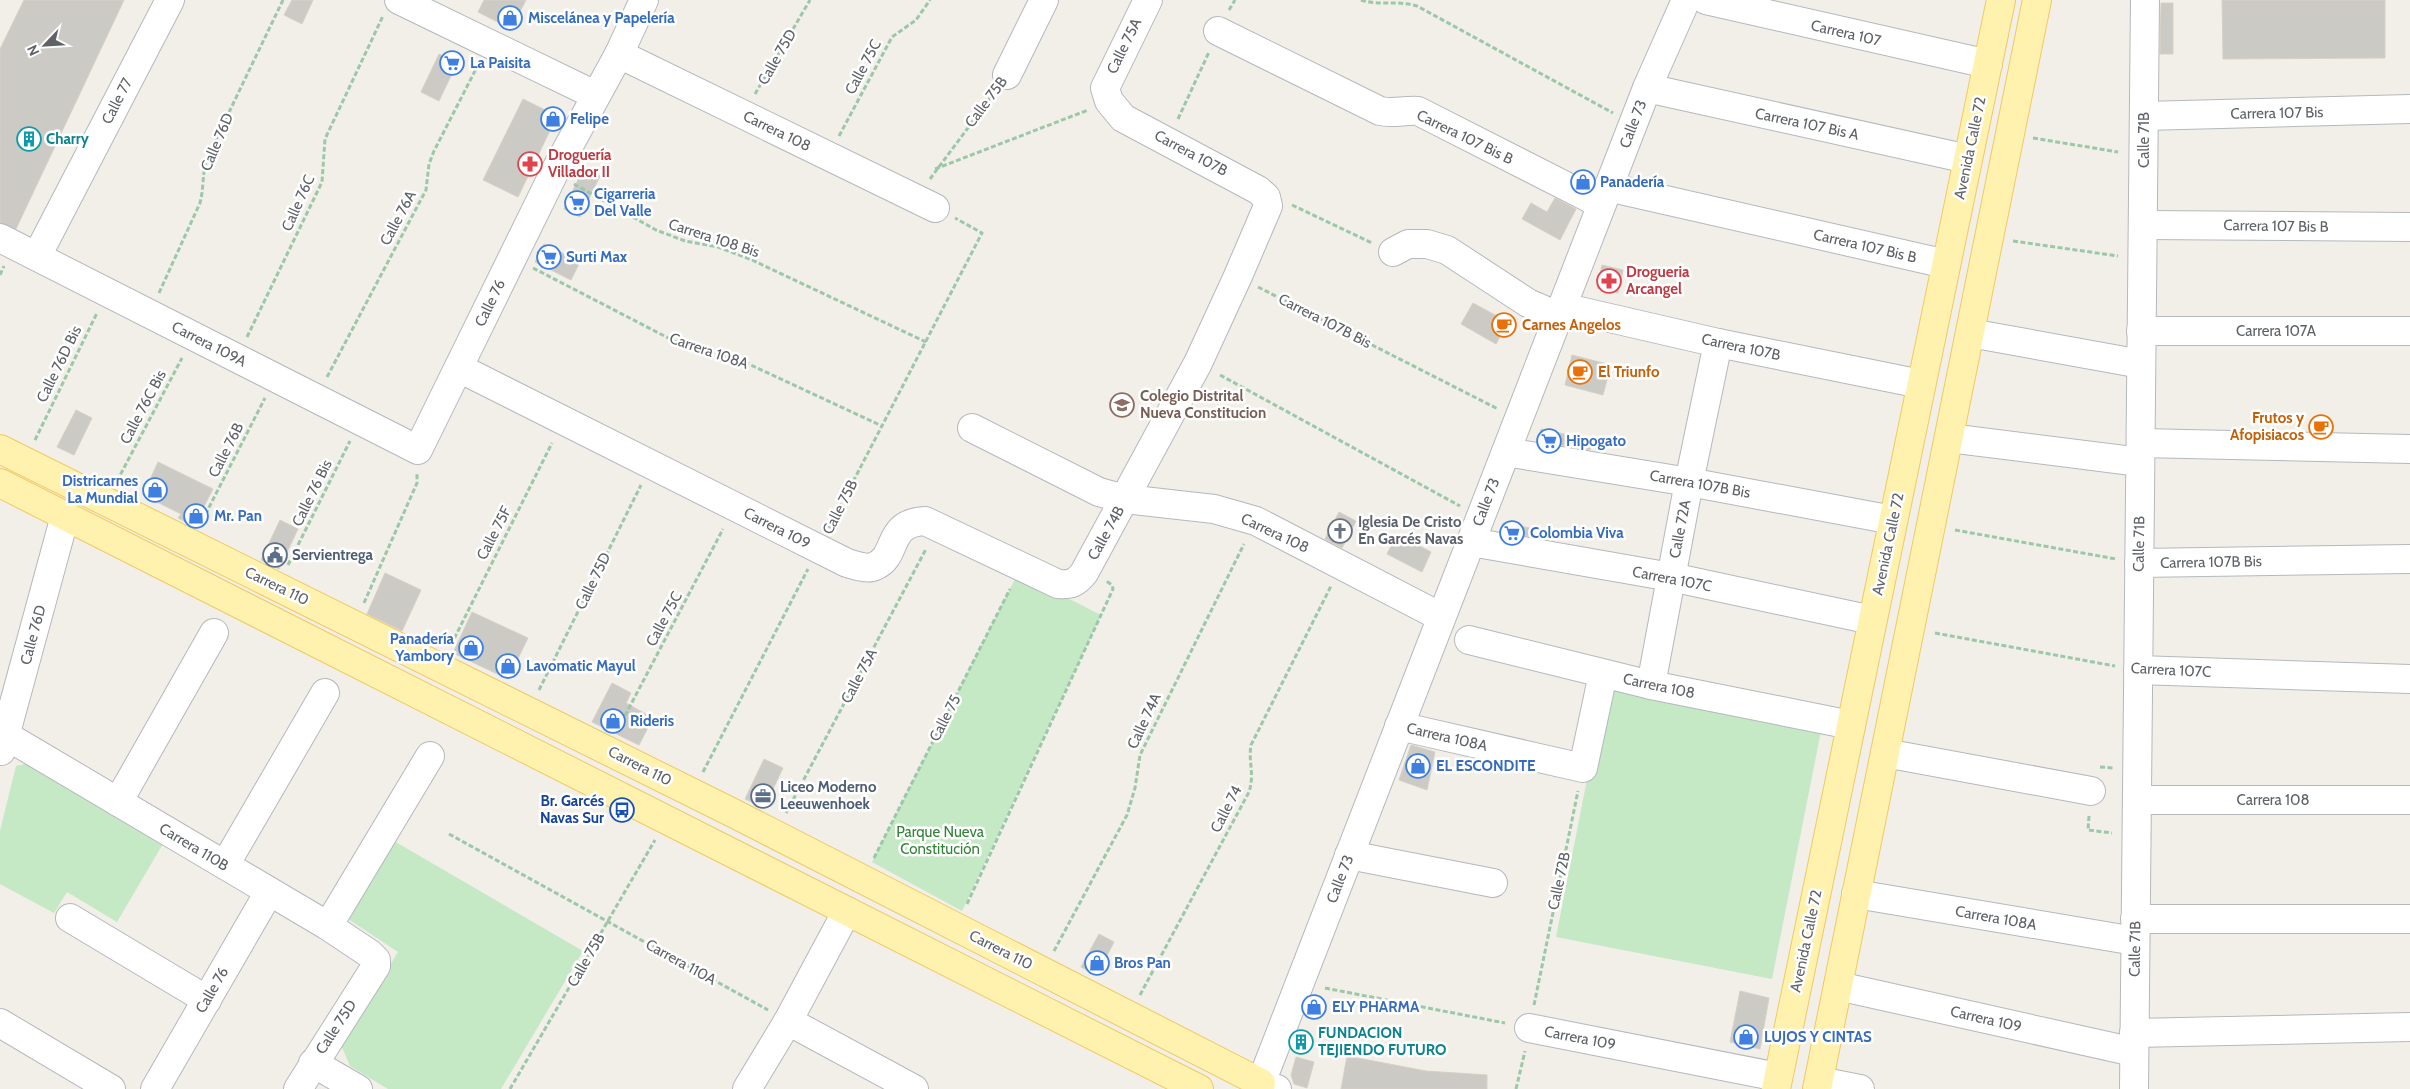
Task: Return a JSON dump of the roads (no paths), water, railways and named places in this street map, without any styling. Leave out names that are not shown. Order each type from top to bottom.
[{"type":"main road","name":"Avenida Calle 72","points":[[1777,1083],[2001,0]]},
{"type":"main road","points":[[1818,1085],[2037,0]]},
{"type":"main road","name":"Carrera 110","points":[[0,449],[725,809],[1266,1087]]},
{"type":"main road","points":[[0,483],[1199,1089]]},
{"type":"street","name":"Calle 77","points":[[36,256],[170,0]]},
{"type":"street","name":"Calle 76","points":[[418,450],[554,173],[619,54],[644,0]]},
{"type":"street","name":"Calle 75B","points":[[1007,75],[1044,0]]},
{"type":"street","name":"Calle 75A","points":[[1116,110],[1105,88],[1148,0]]},
{"type":"street","name":"Calle 73","points":[[1266,1087],[1300,982],[1349,855],[1647,88],[1686,0]]},
{"type":"street","name":"Carrera 107","points":[[1706,0],[1988,64]]},
{"type":"street","name":"Calle 71B","points":[[2134,1089],[2145,0]]},
{"type":"street","points":[[393,4],[489,44],[595,95]]},
{"type":"street","name":"Carrera 107 Bis B","points":[[1218,31],[1380,111],[1392,114],[1405,110],[1418,112],[1605,196],[1946,264]]},
{"type":"street","name":"Carrera 108","points":[[619,54],[927,204]]},
{"type":"street","name":"Carrera 107 Bis A","points":[[1647,88],[1968,159]]},
{"type":"street","name":"Carrera 107 Bis","points":[[2144,116],[2410,109]]},
{"type":"street","name":"Carrera 107B","points":[[1116,110],[1258,190]]},
{"type":"street","name":"Calle 74B","points":[[1084,573],[1198,363],[1238,276],[1268,206],[1266,197],[1258,190]]},
{"type":"street","name":"Carrera 107 Bis B","points":[[2143,225],[2410,227]]},
{"type":"street","name":"Carrera 109A","points":[[0,238],[418,450]]},
{"type":"street","name":"Carrera 107B","points":[[1393,252],[1408,244],[1427,244],[1447,250],[1528,304],[1921,384]]},
{"type":"street","name":"Carrera 107A","points":[[2141,331],[2410,331]]},
{"type":"street","points":[[1970,333],[2141,364]]},
{"type":"street","name":"Calle 72A","points":[[1651,686],[1689,482],[1718,343]]},
{"type":"street","name":"Carrera 109","points":[[459,368],[847,562],[866,567],[875,566],[883,559],[904,525],[925,521],[1058,584],[1070,585],[1077,581],[1084,573]]},
{"type":"street","name":"Carrera 108","points":[[972,428],[1099,492],[1125,499],[1214,510],[1256,521],[1441,617]]},
{"type":"street","points":[[1949,438],[2140,453],[2410,449]]},
{"type":"street","name":"Carrera 107B Bis","points":[[1506,452],[1689,482],[1893,520]]},
{"type":"street","name":"Calle 76D","points":[[3,744],[65,516]]},
{"type":"street","name":"Carrera 107C","points":[[1471,542],[1671,578],[1872,620]]},
{"type":"street","name":"Carrera 107B Bis","points":[[2139,563],[2410,560]]},
{"type":"street","points":[[118,802],[214,633]]},
{"type":"street","name":"Carrera 108","points":[[1469,640],[1651,686],[1851,725]]},
{"type":"street","name":"Carrera 107C","points":[[2138,670],[2410,679]]},
{"type":"street","name":"Carrera 108A","points":[[1400,726],[1583,768],[1603,674]]},
{"type":"street","points":[[225,865],[325,693]]},
{"type":"street","name":"Carrera 110B","points":[[3,744],[118,802],[328,926],[370,954],[376,960],[376,966]]},
{"type":"street","points":[[1885,753],[2091,791]]},
{"type":"street","points":[[328,926],[430,756]]},
{"type":"street","name":"Carrera 108","points":[[2137,800],[2410,800]]},
{"type":"street","points":[[1349,855],[1493,883]]},
{"type":"street","name":"Calle 76","points":[[154,1089],[269,892]]},
{"type":"street","name":"Carrera 108A","points":[[1856,894],[2135,930],[2410,919]]},
{"type":"street","points":[[747,1089],[788,1021],[847,910]]},
{"type":"street","points":[[70,918],[207,1000]]},
{"type":"street","name":"Calle 75D","points":[[298,1089],[376,966]]},
{"type":"street","name":"Carrera 109","points":[[1838,986],[2134,1042],[2410,1028]]},
{"type":"street","points":[[788,1021],[914,1089]]},
{"type":"street","points":[[0,1023],[111,1089]]},
{"type":"street","name":"Carrera 109","points":[[1529,1028],[1777,1083]]},
{"type":"street","points":[[313,1063],[358,1089]]},
{"type":"street","points":[[1818,1085],[1860,1089]]},
{"type":"place","name":"Miscelánea y Papelería","points":[[510,18]]},
{"type":"place","name":"La Paisita","points":[[452,63]]},
{"type":"place","name":"Felipe","points":[[553,119]]},
{"type":"place","name":"Charry","points":[[29,139]]},
{"type":"place","name":"Droguería Villador II","points":[[530,164]]},
{"type":"place","name":"Panadería","points":[[1583,182]]},
{"type":"place","name":"Cigarreria Del Valle","points":[[577,203]]},
{"type":"place","name":"Surti Max","points":[[549,257]]},
{"type":"place","name":"Drogueria Arcangel","points":[[1609,281]]},
{"type":"place","name":"Carnes Angelos","points":[[1504,325]]},
{"type":"place","name":"El Triunfo","points":[[1580,372]]},
{"type":"place","name":"Colegio Distrital Nueva Constitucion","points":[[1122,405]]},
{"type":"place","name":"Frutos y Afopisiacos","points":[[2321,427]]},
{"type":"place","name":"Hipogato","points":[[1549,441]]},
{"type":"place","name":"Districarnes La Mundial","points":[[155,490]]},
{"type":"place","name":"Mr. Pan","points":[[196,516]]},
{"type":"place","name":"Iglesia De Cristo En Garcés Navas","points":[[1340,531]]},
{"type":"place","name":"Colombia Viva","points":[[1512,533]]},
{"type":"place","name":"Servientrega","points":[[275,555]]},
{"type":"place","name":"Panadería Yambory","points":[[471,648]]},
{"type":"place","name":"Lavomatic Mayul","points":[[508,666]]},
{"type":"place","name":"Rideris","points":[[613,721]]},
{"type":"place","name":"EL ESCONDITE","points":[[1418,766]]},
{"type":"place","name":"Liceo Moderno Leeuwenhoek","points":[[763,796]]},
{"type":"place","name":"Br. Garcés Navas Sur","points":[[622,810]]},
{"type":"place","name":"Bros Pan","points":[[1097,963]]},
{"type":"place","name":"ELY PHARMA","points":[[1314,1007]]},
{"type":"place","name":"LUJOS Y CINTAS","points":[[1746,1037]]},
{"type":"place","name":"FUNDACION TEJIENDO FUTURO","points":[[1301,1042]]},
{"type":"park label","name":"Parque Nueva Constitución","points":[[940,840]]}]
